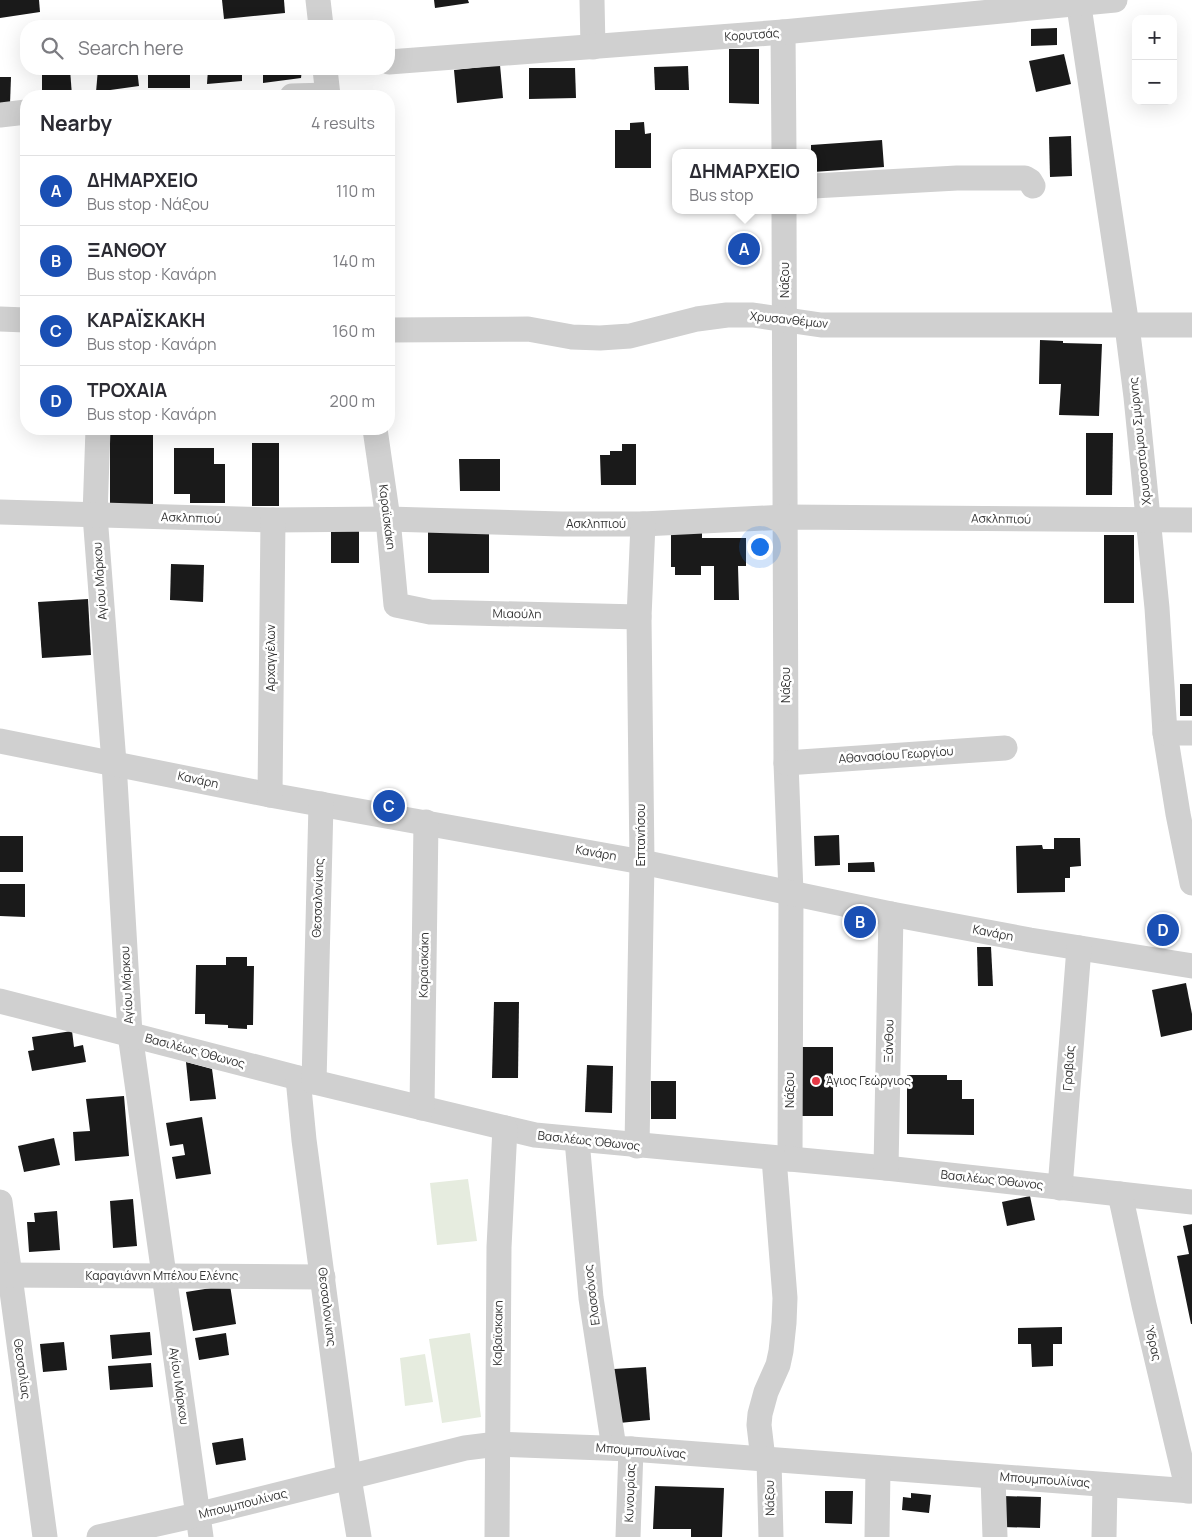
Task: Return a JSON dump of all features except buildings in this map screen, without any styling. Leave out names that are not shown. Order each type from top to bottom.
[{"type":"street","points":[[318,0],[320,20]]},
{"type":"street","points":[[592,0],[593,47]]},
{"type":"street","name":"Κορυτσάς","points":[[395,62],[783,32],[1079,1],[1115,0]]},
{"type":"street","name":"Χρυσοστόμου Σμύρνης","points":[[1079,1],[1127,326],[1149,520],[1165,733],[1178,814],[1192,883]]},
{"type":"street","points":[[783,32],[784,149]]},
{"type":"street","points":[[326,75],[328,90]]},
{"type":"street","points":[[0,115],[20,113]]},
{"type":"street","points":[[817,186],[957,178],[1025,178],[1033,186]]},
{"type":"street","name":"Νάξου","points":[[771,1537],[766,1460],[759,1426],[760,1414],[782,1351],[785,1306],[782,1159],[791,893],[786,763],[784,214]]},
{"type":"street","name":"Χρυσανθέμων","points":[[395,330],[528,328],[572,337],[600,338],[646,333],[712,316],[753,316],[821,325],[1192,325]]},
{"type":"street","points":[[0,319],[20,320]]},
{"type":"street","name":"Αγίου Μάρκου","points":[[98,435],[95,515],[114,763],[130,1034],[199,1526]]},
{"type":"street","name":"Καραϊσκάκη","points":[[376,435],[388,519],[396,605]]},
{"type":"street","name":"Ασκληπιού","points":[[0,512],[273,520],[388,519],[562,524],[644,524],[786,517],[1192,520]]},
{"type":"street","name":"Αρχαγγέλων","points":[[270,795],[273,520]]},
{"type":"street","name":"Επτανήσου","points":[[637,1146],[642,862],[639,618],[644,524]]},
{"type":"street","name":"Μιαούλη","points":[[396,605],[430,612],[639,618]]},
{"type":"street","points":[[1165,733],[1192,733]]},
{"type":"street","name":"Κανάρη","points":[[0,741],[270,795],[642,862],[891,914],[1192,966]]},
{"type":"street","name":"Αθανασίου Γεωργίου","points":[[786,763],[1005,748]]},
{"type":"street","name":"Θεσσαλονίκης","points":[[321,804],[304,1140],[359,1537]]},
{"type":"street","name":"Καραϊσκάκη","points":[[422,1108],[426,822]]},
{"type":"street","name":"Ξάνθου","points":[[886,1168],[891,914]]},
{"type":"street","name":"Γραβιάς","points":[[1060,1188],[1079,948]]},
{"type":"street","name":"Βασιλέως Όθωνος","points":[[0,1001],[306,1080],[535,1135],[886,1168],[1192,1202]]},
{"type":"street","name":"Καβαϊσκακη","points":[[497,1537],[499,1247],[505,1128]]},
{"type":"street","name":"Ελασσόνος","points":[[577,1140],[591,1298],[623,1449]]},
{"type":"street","name":"Ύδρας","points":[[1120,1194],[1144,1305],[1190,1491]]},
{"type":"street","name":"Θεσσαλίας","points":[[0,1202],[5,1275],[45,1537]]},
{"type":"street","name":"Καραγιάννη Μπέλου Ελένης","points":[[5,1275],[323,1277]]},
{"type":"street","name":"Μπουμπουλίνας","points":[[99,1537],[199,1526],[350,1478],[465,1448],[497,1444],[623,1449],[1190,1491]]},
{"type":"street","name":"Κυνουρίας","points":[[623,1449],[628,1537]]},
{"type":"street","points":[[877,1537],[878,1468]]},
{"type":"street","points":[[993,1476],[995,1537]]},
{"type":"street","points":[[1104,1537],[1105,1485]]},
{"type":"shaded area","points":[[468,1179],[477,1241],[437,1245],[430,1183]]},
{"type":"shaded area","points":[[470,1333],[481,1417],[442,1423],[429,1339]]},
{"type":"shaded area","points":[[425,1354],[433,1402],[405,1406],[400,1358]]},
{"type":"place","name":"ΔΗΜΑΡΧΕΙΟ","points":[[744,249]]},
{"type":"place","name":"ΚΑΡΑΪΣΚΑΚΗ","points":[[389,806]]},
{"type":"place","name":"ΞΑΝΘΟΥ","points":[[860,922]]},
{"type":"place","name":"ΤΡΟΧΑΙΑ","points":[[1163,930]]},
{"type":"place","name":"Άγιος Γεώργιος","points":[[816,1081]]}]
